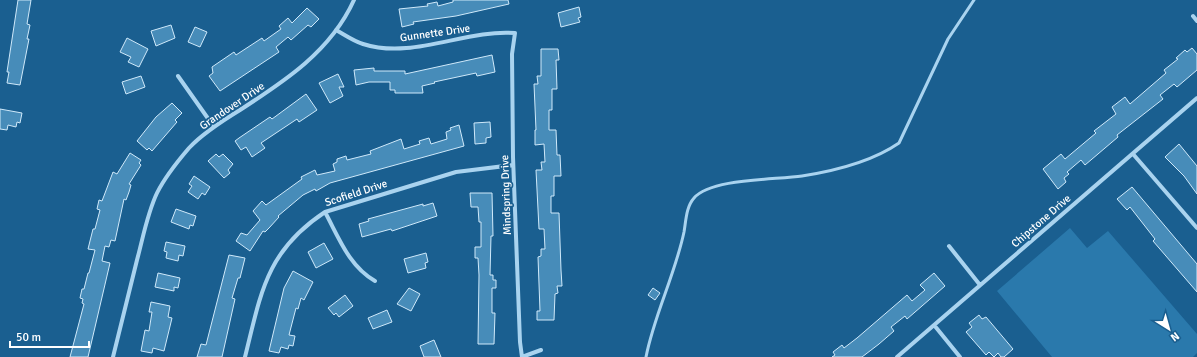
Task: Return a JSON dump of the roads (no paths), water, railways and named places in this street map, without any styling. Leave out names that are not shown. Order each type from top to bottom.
[{"type":"street","name":"Grandover Drive","points":[[113,357],[146,225],[157,194],[172,169],[190,147],[214,127],[282,83],[322,48],[336,30],[354,0]]},
{"type":"street","points":[[1193,16],[1197,21]]},
{"type":"street","name":"Gunnette Drive","points":[[336,30],[363,45],[383,48],[422,45],[499,32],[515,33]]},
{"type":"street","name":"Mindspring Drive","points":[[515,33],[512,54],[514,165],[520,342],[522,357]]},
{"type":"street","points":[[178,76],[214,127]]},
{"type":"street","name":"Chipstone Drive","points":[[897,357],[1197,98]]},
{"type":"street","points":[[1133,154],[1197,228]]},
{"type":"street","name":"Scofield Drive","points":[[245,357],[261,292],[270,269],[294,236],[307,224],[325,212],[456,172],[514,165]]},
{"type":"street","points":[[325,212],[353,264],[363,274],[375,281]]},
{"type":"street","points":[[949,246],[980,285]]},
{"type":"street","points":[[934,325],[960,357]]},
{"type":"street","points":[[522,357],[541,350]]},
{"type":"lane","points":[[646,357],[680,249],[688,208],[694,198],[701,192],[717,186],[735,182],[804,176],[832,169],[886,152],[899,143],[948,39],[974,0]]}]
